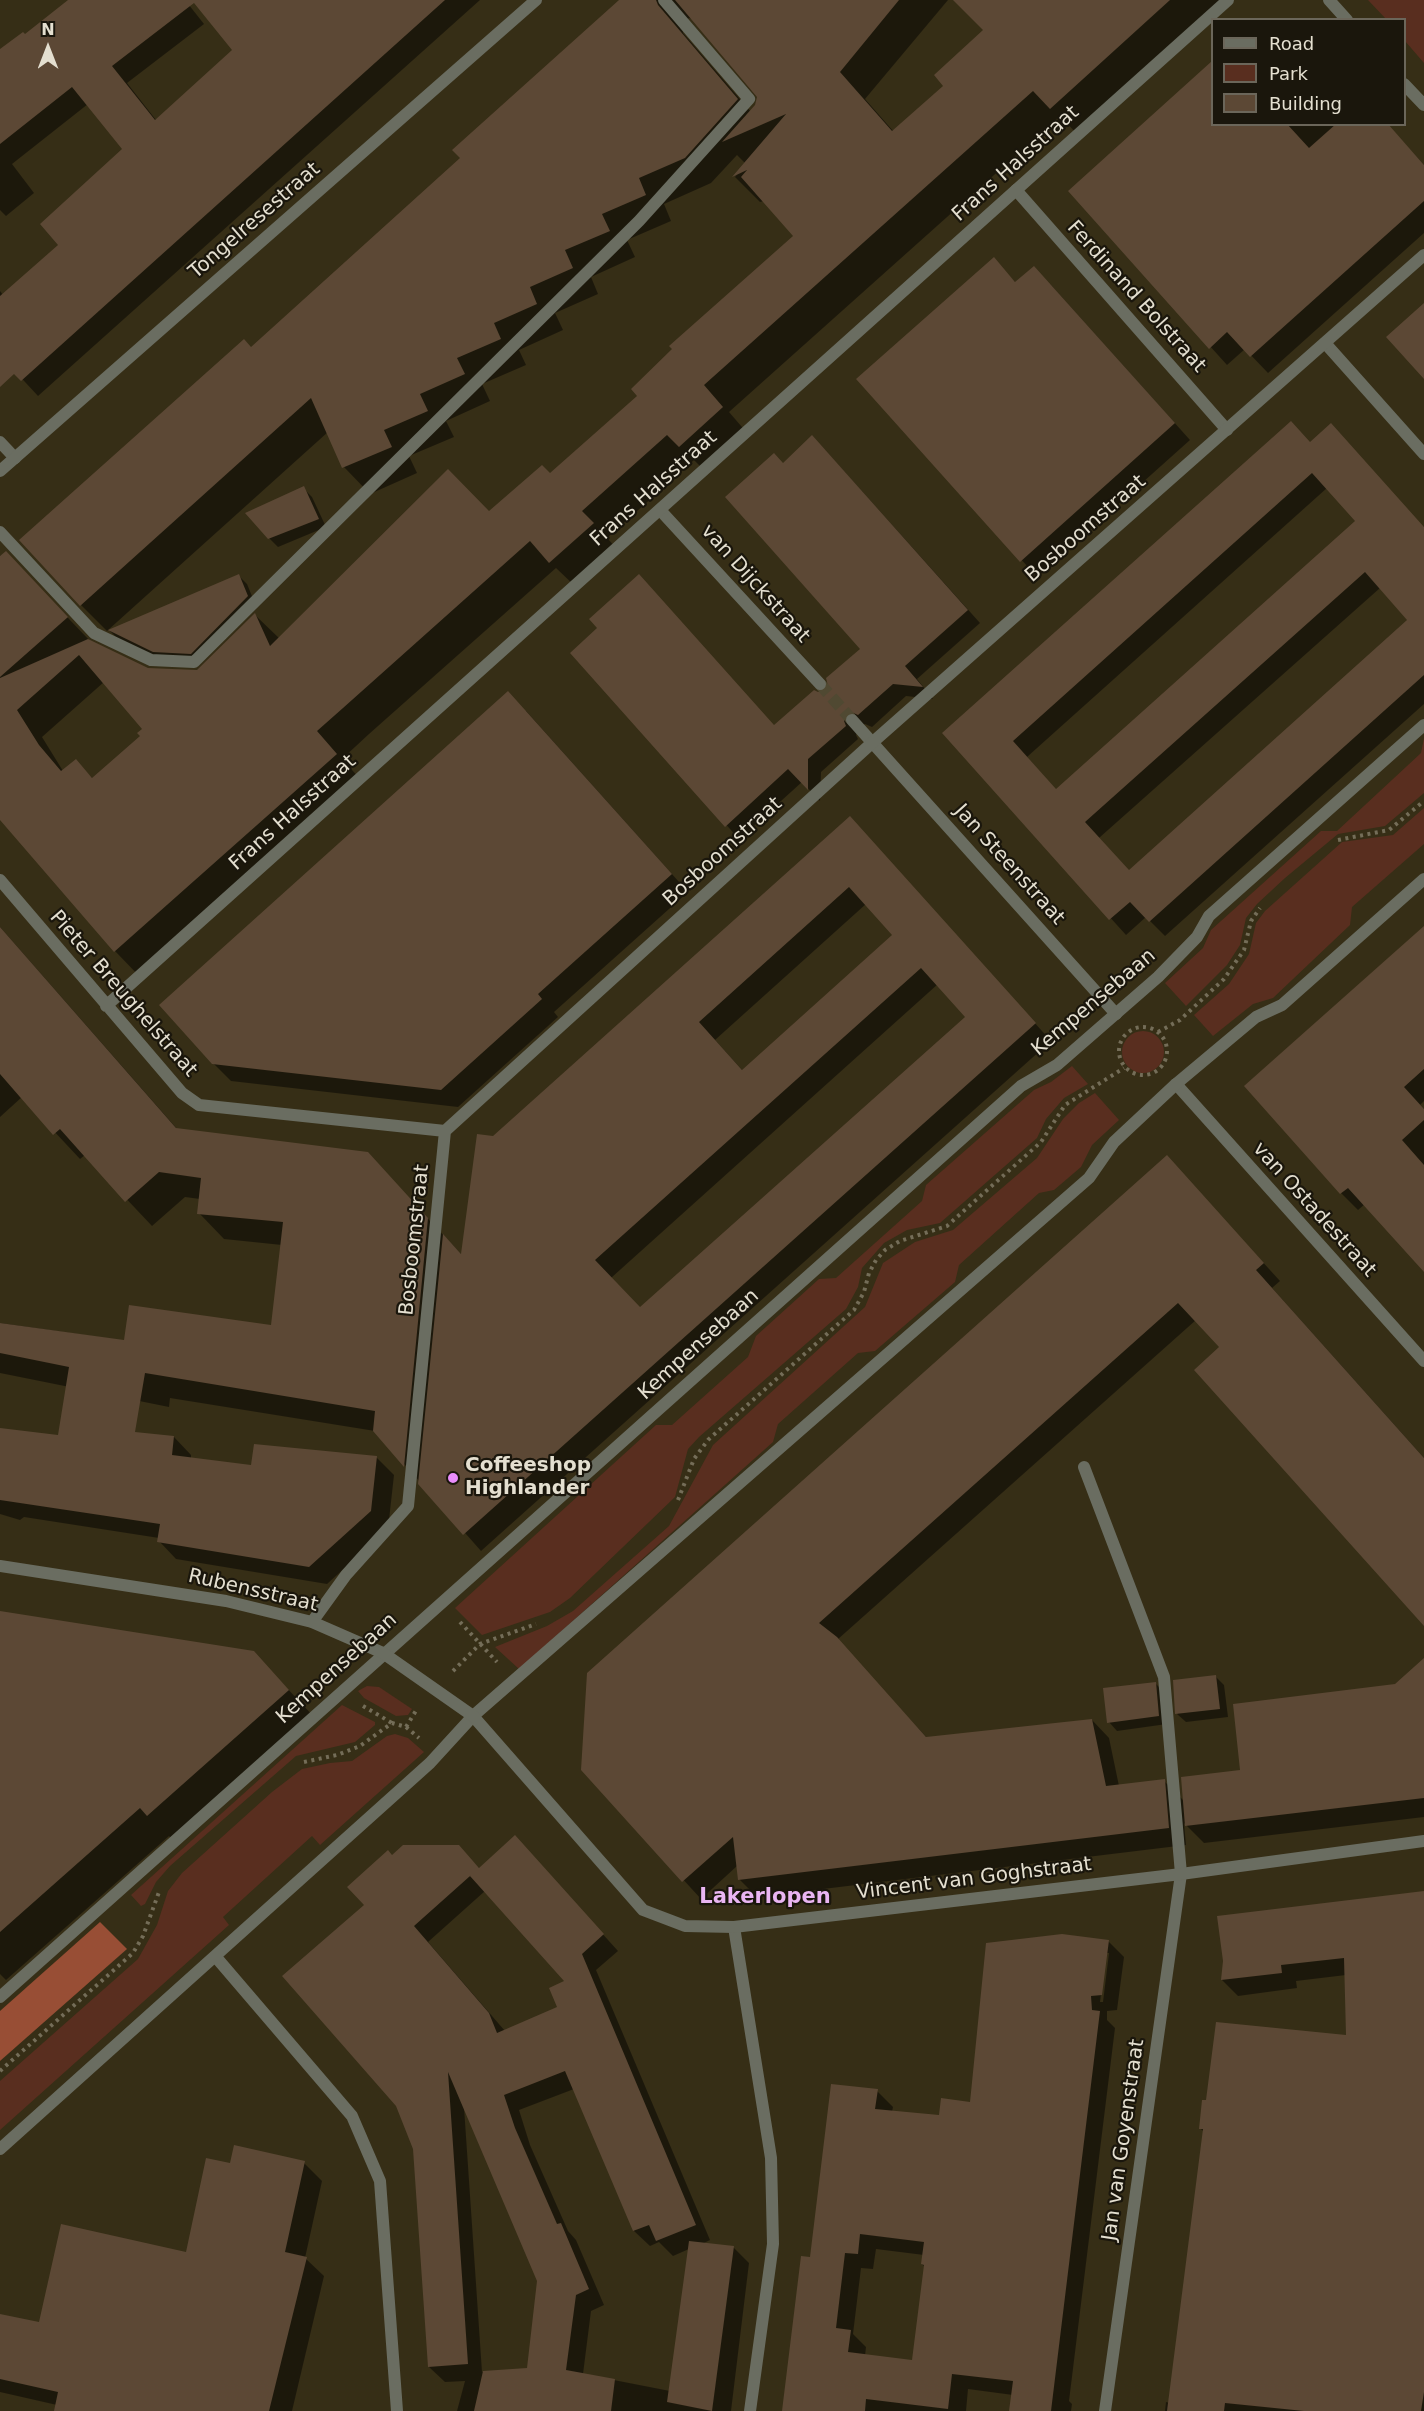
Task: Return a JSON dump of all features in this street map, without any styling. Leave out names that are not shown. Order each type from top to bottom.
[{"type":"street","name":"Tongelresestraat","points":[[0,471],[536,0]]},
{"type":"street","points":[[0,532],[94,633],[152,660],[194,662],[639,220],[749,99],[664,0]]},
{"type":"street","name":"Frans Halsstraat","points":[[106,1006],[1228,0]]},
{"type":"street","points":[[1329,0],[1345,18]]},
{"type":"street","points":[[1406,86],[1424,105]]},
{"type":"street","name":"Ferdinand Bolstraat","points":[[1016,190],[1227,430]]},
{"type":"street","name":"Bosboomstraat","points":[[312,1622],[346,1575],[408,1506],[445,1131],[873,742],[1424,255]]},
{"type":"street","points":[[1325,343],[1424,454]]},
{"type":"street","points":[[0,442],[15,458]]},
{"type":"street","name":"van Dijckstraat","points":[[660,510],[820,684]]},
{"type":"street","points":[[852,720],[873,742]]},
{"type":"street","name":"Kempensebaan","points":[[0,1997],[1021,1086],[1057,1065],[1158,977],[1197,937],[1209,916],[1424,725]]},
{"type":"street","name":"Jan Steenstraat","points":[[873,742],[1116,1014]]},
{"type":"street","points":[[0,2149],[430,1763],[473,1716],[1089,1178],[1114,1142],[1176,1084],[1256,1017],[1282,1005],[1424,879]]},
{"type":"street","name":"Pieter Breughelstraat","points":[[0,880],[182,1093],[199,1105],[445,1131]]},
{"type":"street","name":"van Ostadestraat","points":[[1176,1084],[1424,1361]]},
{"type":"street","name":"Jan van Goyenstraat","points":[[1084,1467],[1164,1677],[1181,1874],[1105,2411]]},
{"type":"street","name":"Rubensstraat","points":[[0,1566],[226,1601],[312,1622],[383,1653],[473,1716]]},
{"type":"street","name":"Vincent van Goghstraat","points":[[473,1716],[643,1910],[685,1926],[734,1927],[1181,1874],[1424,1841]]},
{"type":"street","points":[[734,1927],[771,2158],[773,2244],[750,2411]]},
{"type":"street","points":[[215,1956],[352,2116],[380,2181],[397,2411]]},
{"type":"path","points":[[1331,846],[1340,838],[1389,830],[1424,801]]},
{"type":"path","points":[[1158,1032],[1180,1020],[1224,980],[1244,950],[1251,921],[1261,907]]},
{"type":"path","points":[[1140,1027],[1158,1032],[1165,1041],[1167,1051],[1162,1068],[1148,1076],[1135,1075],[1124,1068],[1119,1058],[1118,1047],[1123,1037],[1131,1030],[1140,1027]]},
{"type":"path","points":[[675,1505],[694,1459],[708,1440],[854,1310],[864,1292],[869,1273],[885,1250],[900,1241],[947,1226],[1041,1142],[1065,1105],[1124,1068]]},
{"type":"path","points":[[441,1602],[514,1680]]},
{"type":"path","points":[[299,1763],[337,1755],[360,1746],[392,1723],[406,1727],[434,1689],[480,1644],[544,1620]]},
{"type":"path","points":[[0,2071],[133,1953],[143,1936],[159,1891]]},
{"type":"green space","points":[[1368,0],[1424,0],[1424,63],[1406,42],[1406,18],[1385,18]]},
{"type":"green space","points":[[1424,738],[1424,793],[1385,826],[1338,834],[1285,878],[1257,904],[1246,918],[1240,945],[1227,965],[1186,1006],[1165,983],[1203,948],[1211,930],[1321,831],[1337,831],[1421,753]]},
{"type":"green space","points":[[1424,808],[1424,844],[1352,907],[1350,925],[1273,998],[1253,1004],[1213,1036],[1194,1015],[1229,984],[1249,954],[1256,923],[1265,911],[1342,842],[1393,835]]},
{"type":"green space","points":[[1143,1031],[1158,1037],[1164,1052],[1158,1067],[1143,1073],[1128,1067],[1122,1052],[1128,1037]]},
{"type":"green space","points":[[1072,1066],[1088,1084],[1064,1098],[1046,1119],[1037,1138],[940,1223],[907,1230],[884,1243],[862,1268],[858,1287],[846,1309],[699,1437],[688,1449],[675,1497],[570,1598],[550,1612],[482,1635],[455,1608],[656,1425],[672,1425],[748,1357],[756,1336],[819,1279],[836,1278],[922,1201],[926,1185],[1034,1090],[1051,1082]]},
{"type":"green space","points":[[1095,1093],[1119,1120],[1092,1145],[1081,1167],[1054,1190],[1039,1193],[959,1265],[955,1282],[875,1351],[858,1353],[778,1424],[773,1442],[519,1669],[495,1647],[547,1626],[573,1611],[669,1526],[713,1445],[865,1307],[883,1263],[915,1242],[953,1230],[1037,1158],[1063,1119],[1079,1103]]},
{"type":"green space","points":[[367,1686],[379,1687],[412,1709],[408,1715],[396,1716],[364,1698],[358,1691]]},
{"type":"green space","points":[[342,1705],[375,1722],[375,1725],[355,1742],[296,1756],[170,1866],[156,1882],[145,1904],[141,1906],[131,1895]]},
{"type":"green space","points":[[395,1734],[408,1738],[424,1752],[320,1845],[312,1836],[223,1917],[229,1925],[0,2130],[0,2081],[138,1959],[157,1925],[168,1891],[182,1873],[272,1792],[302,1769],[352,1761],[387,1736]]},
{"type":"shaded area","points":[[100,1922],[127,1949],[0,2061],[0,2011]]},
{"type":"building","points":[[68,0],[445,0],[21,381],[14,374],[0,387],[0,296],[58,245],[40,224],[122,149],[72,87],[0,144],[0,49],[23,32],[25,34]],"holes":[[[194,3],[232,50],[155,120],[112,66]]]},
{"type":"building","points":[[619,0],[656,0],[738,99],[685,158],[639,178],[646,195],[602,214],[610,231],[565,250],[573,268],[530,287],[537,304],[494,323],[501,339],[457,358],[465,374],[420,394],[428,411],[384,430],[392,447],[342,468],[311,398],[80,606],[19,540],[244,339],[251,347],[460,158],[452,150]]},
{"type":"building","points":[[675,0],[899,0],[840,72],[892,131],[943,86],[934,75],[983,30],[953,0],[1170,0],[1050,109],[1033,91],[704,385],[723,407],[679,447],[667,435],[582,511],[594,523],[549,563],[530,541],[317,731],[337,754],[114,952],[0,820],[0,678],[88,639],[148,668],[197,670],[255,613],[270,646],[448,469],[489,511],[542,465],[550,473],[637,396],[631,389],[672,349],[669,346],[793,236],[741,177],[747,170],[732,177],[786,114],[722,142],[755,105],[757,97]],"holes":[[[79,655],[142,729],[137,733],[140,736],[92,778],[76,759],[61,771],[39,745],[17,710]]]},
{"type":"building","points":[[1211,62],[1211,126],[1289,126],[1309,148],[1334,126],[1390,126],[1424,165],[1424,201],[1250,357],[1227,332],[1209,349],[1068,191]]},
{"type":"building","points":[[994,257],[1015,282],[1034,266],[1175,423],[1020,562],[856,379]]},
{"type":"building","points":[[1424,303],[1424,379],[1386,337]]},
{"type":"building","points":[[1291,421],[1310,442],[1331,423],[1424,527],[1424,675],[1149,922],[1130,902],[1109,920],[942,733]],"holes":[[[1312,473],[1355,521],[1056,789],[1013,741]],[[1365,572],[1407,620],[1129,870],[1085,822]]]},
{"type":"building","points":[[812,435],[968,610],[905,666],[923,687],[893,684],[858,715],[851,712],[846,714],[844,721],[846,726],[808,759],[808,790],[788,769],[725,827],[570,653],[597,628],[589,619],[639,574],[774,725],[814,690],[818,692],[825,690],[828,686],[826,678],[860,649],[725,497],[774,453],[783,463]]},
{"type":"building","points":[[304,486],[319,519],[268,539],[245,513]]},
{"type":"building","points":[[6,551],[68,617],[0,677],[0,556]]},
{"type":"building","points":[[239,574],[248,596],[191,654],[153,652],[108,630]]},
{"type":"building","points":[[508,691],[672,874],[538,994],[542,999],[441,1090],[212,1064],[159,1005]]},
{"type":"building","points":[[850,816],[1036,1023],[463,1535],[418,1484],[443,1234],[461,1254],[477,1134],[493,1136]],"holes":[[[849,887],[892,935],[742,1070],[699,1022]],[[921,968],[965,1017],[640,1307],[595,1260]]]},
{"type":"building","points":[[1424,926],[1424,1069],[1404,1087],[1424,1109],[1424,1120],[1402,1140],[1424,1165],[1424,1272],[1348,1188],[1340,1194],[1244,1086]]},
{"type":"building","points":[[0,927],[176,1128],[368,1152],[428,1218],[404,1467],[373,1431],[375,1411],[145,1373],[135,1432],[174,1436],[172,1455],[251,1465],[254,1444],[377,1456],[371,1511],[309,1567],[157,1542],[160,1524],[0,1500],[0,1428],[58,1435],[69,1367],[0,1353],[0,1323],[124,1340],[129,1305],[271,1325],[283,1222],[197,1214],[201,1178],[159,1172],[125,1202],[60,1129],[53,1135],[0,1074]]},
{"type":"building","points":[[1167,1155],[1264,1263],[1256,1270],[1424,1458],[1424,1626],[1194,1370],[1219,1347],[1178,1303],[819,1623],[837,1637],[926,1737],[1092,1719],[1106,1786],[1165,1779],[1169,1828],[738,1880],[733,1837],[682,1882],[581,1770],[587,1673]]},
{"type":"building","points":[[0,1611],[254,1651],[289,1690],[147,1816],[140,1808],[0,1932]]},
{"type":"building","points":[[1424,1658],[1424,1798],[1185,1826],[1181,1777],[1240,1770],[1233,1704],[1395,1684]]},
{"type":"building","points":[[1216,1675],[1220,1709],[1175,1714],[1173,1680]]},
{"type":"building","points":[[1156,1682],[1159,1716],[1107,1723],[1103,1688]]},
{"type":"building","points":[[515,1835],[604,1934],[582,1954],[696,2225],[656,2241],[649,2225],[633,2231],[565,2071],[504,2095],[515,2128],[557,2224],[561,2223],[589,2289],[576,2295],[566,2370],[615,2379],[611,2411],[474,2411],[483,2371],[527,2368],[537,2281],[448,2072],[468,2364],[428,2367],[413,2149],[396,2106],[282,1976],[364,1905],[347,1887],[388,1850],[392,1855],[403,1845],[459,1845],[479,1868]],"holes":[[[470,1876],[564,1981],[549,1988],[557,2007],[497,2033],[489,2013],[414,1926]]]},
{"type":"building","points":[[1424,1891],[1424,2392],[1421,2411],[1304,2411],[1225,2403],[1224,2411],[1167,2411],[1203,2129],[1199,2129],[1202,2100],[1206,2100],[1216,2022],[1346,2035],[1344,1958],[1281,1965],[1282,1973],[1221,1980],[1223,1961],[1217,1916]]},
{"type":"building","points":[[1062,1934],[1109,1940],[1102,1995],[1091,1996],[1092,2010],[1100,2011],[1051,2411],[1009,2411],[1013,2381],[952,2374],[948,2409],[866,2399],[865,2411],[782,2411],[801,2256],[810,2257],[831,2084],[878,2089],[875,2109],[939,2115],[941,2098],[970,2102],[986,1943]],"holes":[[[860,2234],[924,2242],[921,2264],[924,2265],[912,2360],[848,2352],[851,2330],[836,2328],[845,2253],[858,2254]]]},
{"type":"building","points":[[234,2145],[305,2161],[285,2252],[307,2257],[269,2411],[54,2411],[58,2392],[0,2379],[0,2314],[39,2322],[61,2224],[186,2252],[206,2158],[230,2163]]},
{"type":"building","points":[[689,2241],[734,2246],[712,2411],[667,2402]]},
{"type":"tunnel","points":[[820,684],[852,720]]},
{"type":"place","name":"Coffeeshop Highlander","points":[[453,1478]]},
{"type":"district","name":"Lakerlopen","points":[[765,1898]]}]
